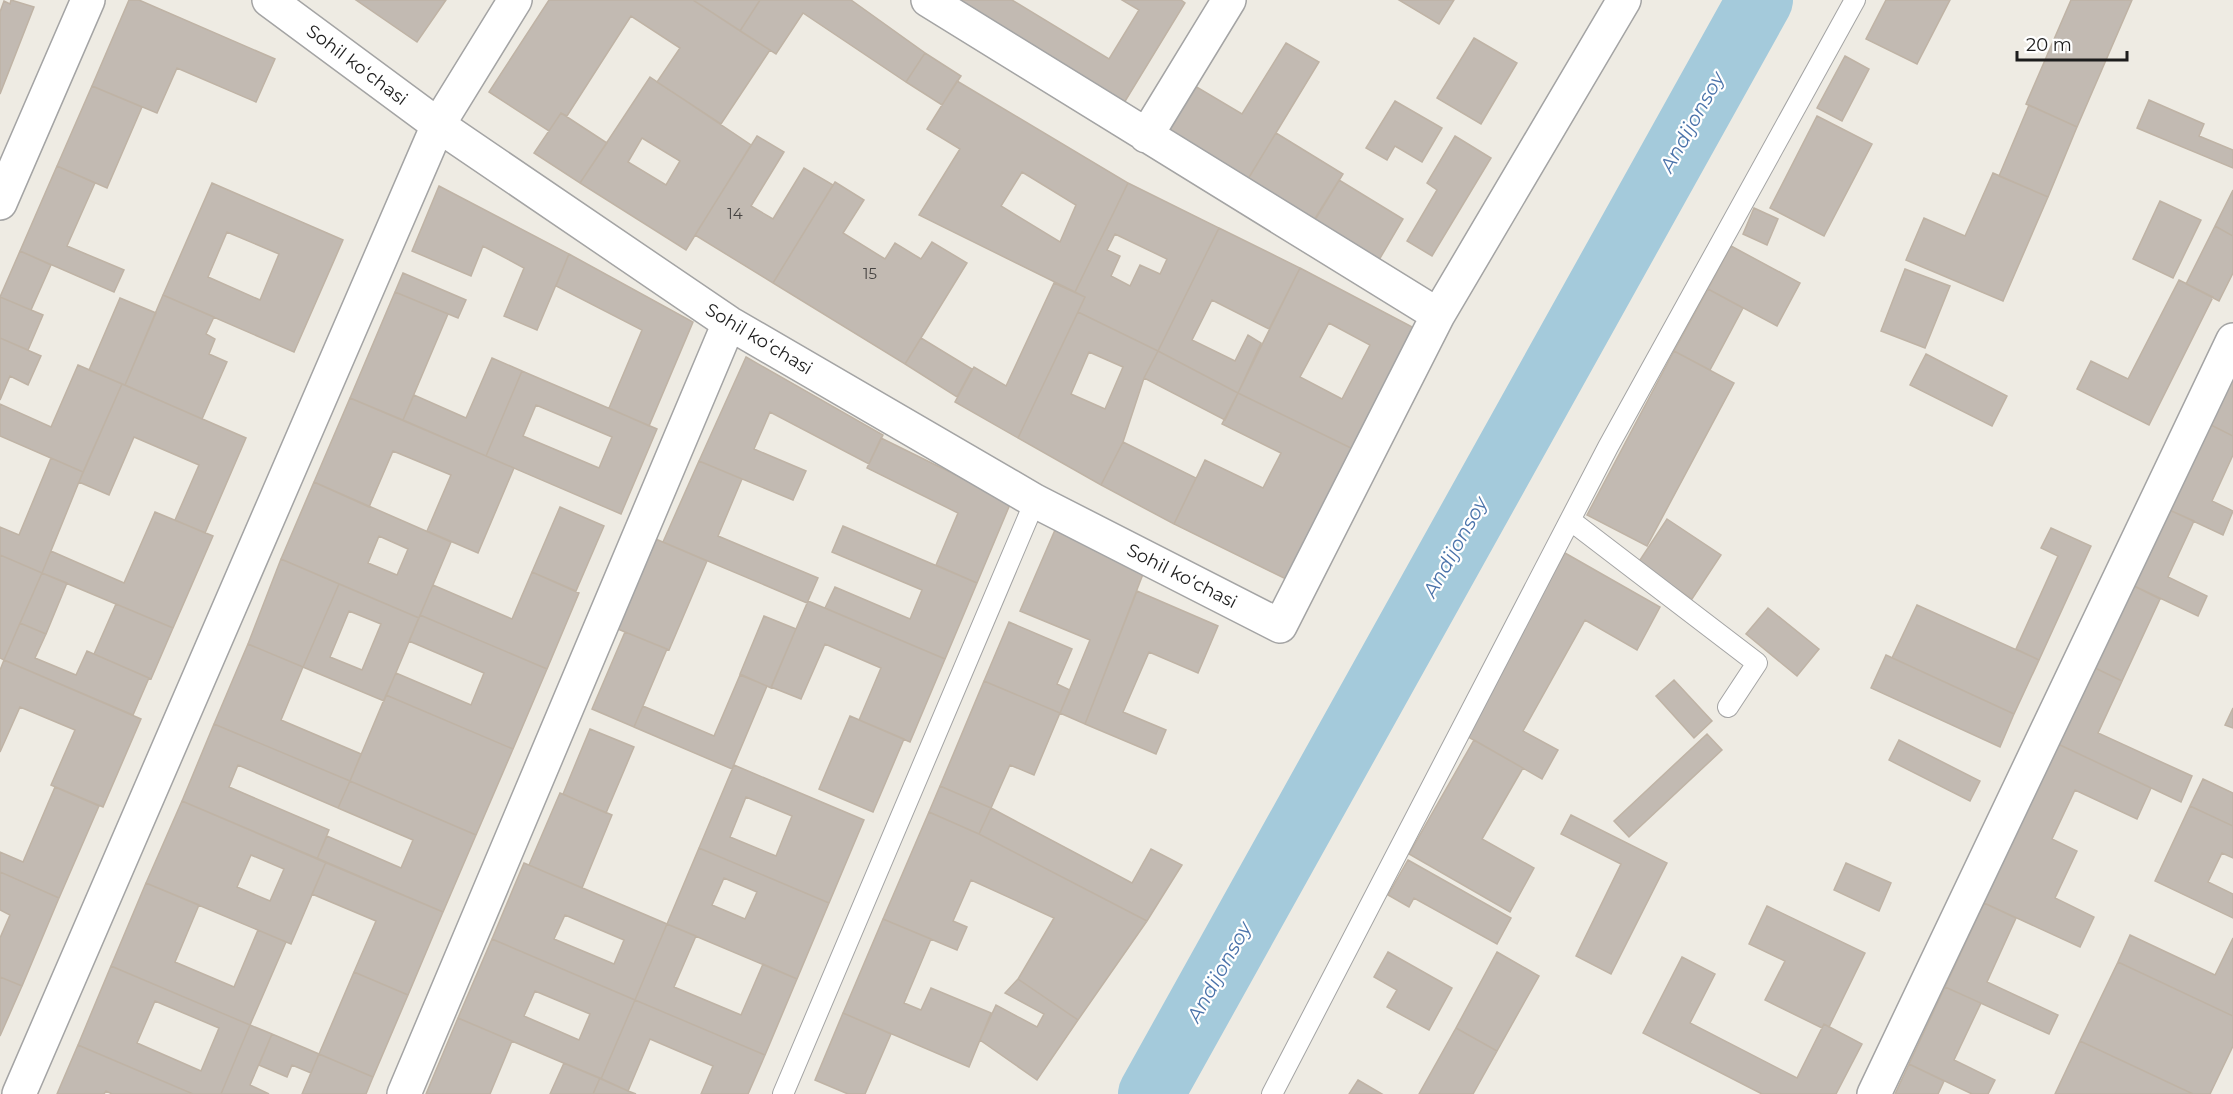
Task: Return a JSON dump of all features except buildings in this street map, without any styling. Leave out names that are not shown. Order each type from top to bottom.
[{"type":"street","points":[[0,203],[88,0]]},
{"type":"street","name":"Sohil koʻchasi","points":[[269,0],[438,126],[729,323],[1035,501],[1280,626],[1438,315]]},
{"type":"street","points":[[19,1094],[438,126],[515,0]]},
{"type":"street","points":[[928,0],[1438,315],[1624,0]]},
{"type":"street","points":[[1146,136],[1229,0]]},
{"type":"street","points":[[404,1094],[729,323]]},
{"type":"street","points":[[1874,1094],[2233,340]]},
{"type":"lane","points":[[1272,1094],[1608,447],[1855,0]]},
{"type":"lane","points":[[783,1094],[1035,501]]},
{"type":"lane","points":[[1570,520],[1757,663],[1728,707]]},
{"type":"waterway","name":"Andijonsoy","points":[[1151,1094],[1760,0]]}]
